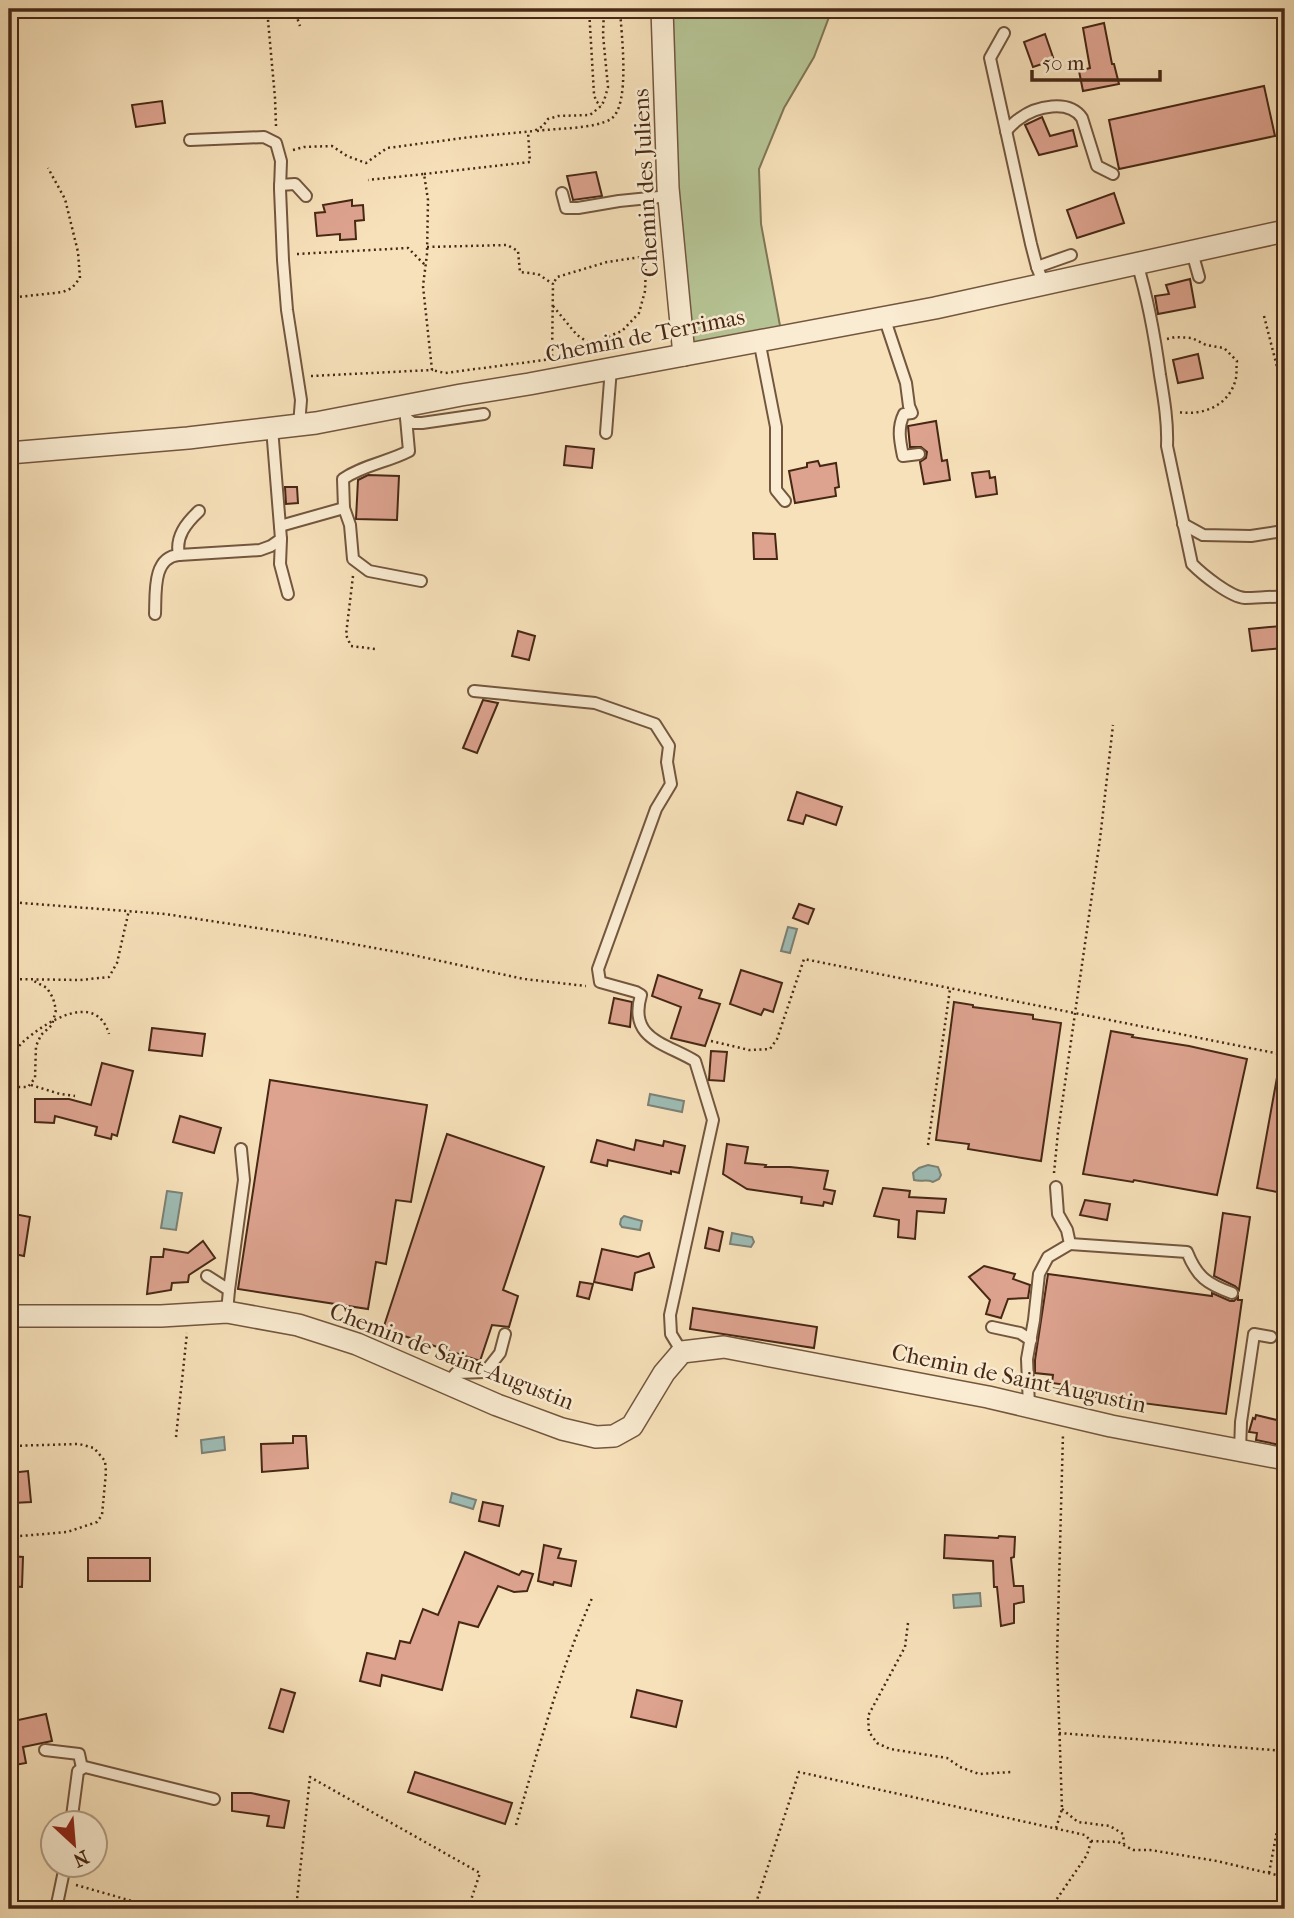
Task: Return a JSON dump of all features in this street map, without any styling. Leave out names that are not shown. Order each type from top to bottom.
[{"type":"street","name":"Chemin des Juliens","points":[[662,9],[669,196],[684,355]]},
{"type":"street","name":"Chemin de Terrimas","points":[[9,453],[188,438],[406,412],[611,368],[884,317],[1040,276],[1137,263],[1285,231]]},
{"type":"street","name":"Chemin de Saint-Augustin","points":[[9,1316],[162,1316],[227,1312],[298,1325],[341,1338],[497,1405],[562,1429],[596,1437],[614,1436],[632,1426],[664,1373],[682,1352],[724,1347],[839,1367],[1111,1426],[1240,1450],[1284,1468]]},
{"type":"lane","points":[[1004,33],[990,58],[1040,276],[1071,256]]},
{"type":"lane","points":[[1006,131],[1020,117],[1037,110],[1064,105],[1077,111],[1082,118],[1097,166],[1113,174]]},
{"type":"lane","points":[[190,139],[264,137],[278,149],[281,161],[287,310],[301,400],[299,425]]},
{"type":"lane","points":[[280,185],[295,184],[306,196]]},
{"type":"lane","points":[[562,193],[566,208],[669,196]]},
{"type":"lane","points":[[1192,252],[1199,277]]},
{"type":"lane","points":[[1137,263],[1155,343],[1168,429],[1167,446],[1192,564],[1205,578],[1241,598],[1285,597]]},
{"type":"lane","points":[[884,317],[906,383],[912,413],[904,414],[900,423],[903,456],[919,454]]},
{"type":"lane","points":[[759,340],[776,427],[776,490],[785,501]]},
{"type":"lane","points":[[606,433],[611,368]]},
{"type":"lane","points":[[406,412],[413,423],[484,414]]},
{"type":"lane","points":[[406,412],[409,451],[353,472],[343,479],[344,508],[352,533],[353,559],[369,571],[421,581]]},
{"type":"lane","points":[[272,428],[281,539],[280,564],[288,594]]},
{"type":"lane","points":[[280,526],[344,508]]},
{"type":"lane","points":[[179,555],[177,544],[187,521],[199,511]]},
{"type":"lane","points":[[1183,524],[1203,535],[1251,536],[1285,532]]},
{"type":"lane","points":[[155,614],[159,570],[170,555],[260,550],[281,539]]},
{"type":"lane","points":[[474,691],[595,703],[656,724],[669,746],[667,762],[671,783],[656,809],[598,969],[600,982],[641,995],[638,1019],[644,1032],[695,1061],[713,1120],[670,1315],[671,1334],[682,1352]]},
{"type":"lane","points":[[227,1312],[244,1180],[241,1149]]},
{"type":"lane","points":[[1056,1187],[1058,1214],[1068,1230],[1070,1244]]},
{"type":"lane","points":[[1028,1406],[1027,1359],[1039,1274],[1048,1257],[1070,1244],[1187,1252],[1193,1268],[1212,1286],[1232,1293]]},
{"type":"lane","points":[[207,1276],[229,1290]]},
{"type":"lane","points":[[992,1327],[1020,1333],[1031,1340]]},
{"type":"lane","points":[[448,1383],[456,1373],[485,1373],[500,1353],[505,1334]]},
{"type":"lane","points":[[1240,1450],[1241,1422],[1254,1334],[1271,1337]]},
{"type":"lane","points":[[45,1750],[79,1754],[82,1768]]},
{"type":"lane","points":[[73,1810],[78,1771],[85,1767],[214,1799]]},
{"type":"lane","points":[[56,1909],[62,1881]]},
{"type":"path","points":[[267,9],[278,149],[332,146],[347,156],[366,163],[387,148],[471,137],[558,130],[610,119],[618,113],[624,87],[620,9]]},
{"type":"path","points":[[294,9],[300,26]]},
{"type":"path","points":[[589,9],[594,94],[601,106]]},
{"type":"path","points":[[534,131],[548,119],[590,115],[601,106],[608,87],[603,35],[604,9]]},
{"type":"path","points":[[368,180],[530,162],[528,132]]},
{"type":"path","points":[[9,298],[63,292],[72,288],[80,278],[78,252],[65,199],[48,168]]},
{"type":"path","points":[[424,174],[428,200],[423,286],[432,370]]},
{"type":"path","points":[[427,247],[507,245],[518,251],[520,272],[538,274],[553,284]]},
{"type":"path","points":[[291,255],[408,248],[425,265]]},
{"type":"path","points":[[306,376],[432,370],[445,373],[552,359],[622,331],[639,313],[645,291],[646,266],[642,257],[607,262],[557,277],[553,284],[552,359]]},
{"type":"path","points":[[552,305],[577,335],[589,343]]},
{"type":"path","points":[[1264,316],[1285,398]]},
{"type":"path","points":[[1155,343],[1175,337],[1192,338],[1206,345],[1224,348],[1237,361],[1236,379],[1227,396],[1212,410],[1192,414],[1174,411],[1166,413]]},
{"type":"path","points":[[353,559],[346,635],[351,646],[375,649]]},
{"type":"path","points":[[1056,1187],[1054,1172],[1058,1132],[1100,839],[1113,725]]},
{"type":"path","points":[[9,902],[129,910],[303,935],[524,979],[589,986],[600,982]]},
{"type":"path","points":[[9,979],[80,980],[109,977],[117,963],[129,910]]},
{"type":"path","points":[[711,1041],[749,1050],[770,1049],[804,959],[1285,1055]]},
{"type":"path","points":[[9,1082],[15,1087],[28,1087],[34,1078],[36,1046],[41,1035],[52,1025],[56,1010],[47,988],[31,980]]},
{"type":"path","points":[[928,1145],[950,989]]},
{"type":"path","points":[[9,1059],[22,1043],[60,1017],[82,1012],[98,1015],[107,1024],[110,1034]]},
{"type":"path","points":[[30,1084],[75,1096]]},
{"type":"path","points":[[176,1437],[186,1353],[187,1332],[184,1330]]},
{"type":"path","points":[[1056,1828],[1062,1809],[1057,1658],[1063,1415]]},
{"type":"path","points":[[9,1446],[79,1444],[94,1448],[105,1461],[106,1472],[102,1515],[97,1521],[67,1532],[9,1537]]},
{"type":"path","points":[[1284,1468],[1285,1573]]},
{"type":"path","points":[[516,1825],[556,1688],[593,1596]]},
{"type":"path","points":[[908,1623],[905,1647],[868,1717],[869,1732],[877,1743],[890,1749],[947,1758],[960,1767],[979,1774],[1011,1772]]},
{"type":"path","points":[[1285,1653],[1285,1671]]},
{"type":"path","points":[[1059,1732],[1285,1751]]},
{"type":"path","points":[[754,1909],[799,1772],[1056,1828],[1085,1835],[1091,1841],[1124,1844]]},
{"type":"path","points":[[296,1909],[310,1777],[480,1873],[468,1909]]},
{"type":"path","points":[[1269,1873],[1285,1790]]},
{"type":"path","points":[[1062,1809],[1078,1822],[1110,1826],[1123,1834],[1127,1849],[1217,1861],[1285,1877]]},
{"type":"path","points":[[1050,1909],[1087,1854],[1091,1841]]},
{"type":"path","points":[[62,1881],[160,1909]]},
{"type":"green space","points":[[668,9],[832,9],[814,57],[784,108],[759,169],[761,224],[781,331],[687,349]]},
{"type":"water","points":[[788,927],[797,929],[790,953],[781,951]]},
{"type":"water","points":[[650,1094],[684,1101],[682,1112],[648,1105]]},
{"type":"water","points":[[928,1165],[938,1167],[941,1175],[939,1179],[933,1182],[914,1180],[913,1173]]},
{"type":"water","points":[[167,1191],[182,1193],[176,1230],[161,1228]]},
{"type":"water","points":[[624,1216],[642,1221],[640,1230],[622,1227],[620,1224]]},
{"type":"water","points":[[732,1233],[752,1237],[754,1242],[751,1247],[730,1244]]},
{"type":"water","points":[[224,1437],[225,1450],[202,1453],[201,1440]]},
{"type":"water","points":[[452,1493],[476,1500],[473,1509],[450,1502]]},
{"type":"water","points":[[980,1593],[981,1606],[954,1608],[953,1595]]},
{"type":"building","points":[[1104,23],[1119,84],[1083,91],[1079,71],[1090,68],[1083,28]]},
{"type":"building","points":[[1045,34],[1054,60],[1033,67],[1024,42]]},
{"type":"building","points":[[1264,86],[1275,136],[1119,169],[1109,120]]},
{"type":"building","points":[[162,101],[165,123],[136,127],[132,105]]},
{"type":"building","points":[[1042,117],[1050,136],[1073,130],[1077,146],[1039,155],[1025,125]]},
{"type":"building","points":[[596,172],[602,196],[573,200],[567,176]]},
{"type":"building","points":[[1114,193],[1124,223],[1077,238],[1067,210]]},
{"type":"building","points":[[352,200],[352,206],[363,205],[364,220],[355,221],[356,239],[340,240],[340,234],[317,236],[315,213],[325,212],[323,205]]},
{"type":"building","points":[[1190,279],[1195,307],[1158,314],[1155,296],[1169,294],[1166,285]]},
{"type":"building","points":[[1198,354],[1203,378],[1178,383],[1173,360]]},
{"type":"building","points":[[936,421],[942,461],[947,460],[950,480],[924,484],[920,462],[926,458],[927,452],[921,447],[910,447],[908,426]]},
{"type":"building","points":[[566,446],[594,449],[592,468],[564,465]]},
{"type":"building","points":[[818,461],[820,466],[836,463],[839,487],[835,488],[836,496],[795,503],[789,471]]},
{"type":"building","points":[[989,471],[990,478],[995,477],[997,494],[976,497],[972,473]]},
{"type":"building","points":[[368,475],[399,476],[397,520],[356,519],[358,480]]},
{"type":"building","points":[[285,487],[297,487],[298,503],[286,504]]},
{"type":"building","points":[[753,533],[775,534],[777,559],[754,559]]},
{"type":"building","points":[[1281,626],[1283,648],[1252,651],[1249,629]]},
{"type":"building","points":[[518,631],[535,636],[529,660],[512,656]]},
{"type":"building","points":[[483,700],[498,703],[477,753],[463,748]]},
{"type":"building","points":[[797,792],[842,807],[836,825],[806,815],[803,824],[788,820]]},
{"type":"building","points":[[799,904],[814,909],[808,924],[793,918]]},
{"type":"building","points":[[741,970],[782,983],[773,1012],[764,1009],[761,1015],[730,1004]]},
{"type":"building","points":[[658,975],[702,990],[699,998],[720,1004],[705,1046],[671,1038],[681,1007],[652,996]]},
{"type":"building","points":[[614,998],[632,1002],[630,1027],[609,1023]]},
{"type":"building","points":[[954,1002],[1033,1015],[1033,1019],[1061,1023],[1041,1161],[968,1149],[969,1144],[936,1140]]},
{"type":"building","points":[[152,1028],[205,1034],[202,1056],[149,1050]]},
{"type":"building","points":[[1111,1031],[1247,1059],[1217,1195],[1083,1174]]},
{"type":"building","points":[[711,1051],[727,1052],[724,1081],[709,1080]]},
{"type":"building","points":[[102,1063],[133,1071],[117,1136],[112,1134],[111,1139],[95,1135],[97,1127],[55,1116],[54,1123],[35,1122],[35,1099],[69,1099],[91,1105]]},
{"type":"building","points":[[1278,1072],[1285,1073],[1285,1145],[1277,1192],[1257,1188]]},
{"type":"building","points":[[270,1080],[427,1105],[411,1202],[396,1200],[386,1264],[376,1262],[368,1309],[238,1289]]},
{"type":"building","points":[[180,1116],[221,1128],[214,1153],[173,1142]]},
{"type":"building","points":[[447,1134],[544,1167],[503,1290],[518,1296],[509,1327],[492,1325],[480,1361],[383,1329]]},
{"type":"building","points":[[597,1140],[634,1150],[636,1140],[663,1146],[664,1141],[685,1146],[679,1173],[671,1171],[671,1174],[608,1160],[607,1166],[591,1162]]},
{"type":"building","points":[[727,1144],[748,1147],[745,1163],[828,1171],[824,1189],[835,1191],[832,1204],[824,1202],[823,1206],[801,1203],[802,1197],[747,1189],[723,1174]]},
{"type":"building","points":[[883,1188],[910,1191],[909,1197],[946,1199],[944,1213],[917,1211],[915,1239],[898,1237],[899,1220],[874,1216]]},
{"type":"building","points":[[1085,1200],[1110,1204],[1107,1220],[1080,1215]]},
{"type":"building","points":[[9,1213],[30,1217],[24,1256],[9,1253]]},
{"type":"building","points":[[1223,1213],[1250,1217],[1239,1290],[1214,1276]]},
{"type":"building","points":[[709,1228],[723,1232],[719,1251],[705,1248]]},
{"type":"building","points":[[203,1241],[215,1258],[189,1275],[188,1282],[172,1283],[171,1290],[147,1294],[151,1257],[163,1257],[164,1249],[188,1253]]},
{"type":"building","points":[[602,1249],[638,1257],[649,1253],[654,1267],[635,1273],[632,1290],[594,1282]]},
{"type":"building","points":[[984,1266],[1015,1274],[1013,1279],[1030,1285],[1028,1298],[1008,1299],[1001,1318],[986,1314],[990,1300],[969,1277]]},
{"type":"building","points":[[1048,1274],[1212,1296],[1212,1293],[1230,1301],[1238,1297],[1238,1300],[1242,1300],[1226,1414],[1073,1394],[1074,1386],[1052,1383],[1053,1375],[1035,1373]]},
{"type":"building","points":[[580,1282],[593,1284],[589,1299],[577,1296]]},
{"type":"building","points":[[693,1308],[817,1327],[814,1348],[690,1329]]},
{"type":"building","points":[[1256,1415],[1285,1422],[1285,1446],[1256,1440],[1257,1433],[1249,1432]]},
{"type":"building","points":[[293,1436],[306,1436],[308,1468],[262,1472],[261,1444],[293,1443]]},
{"type":"building","points":[[28,1471],[31,1502],[13,1503],[10,1473]]},
{"type":"building","points":[[483,1502],[503,1506],[499,1526],[479,1521]]},
{"type":"building","points":[[945,1535],[1015,1537],[1014,1557],[1011,1558],[1014,1586],[1023,1586],[1024,1602],[1014,1604],[1014,1623],[1001,1626],[997,1587],[994,1587],[993,1561],[944,1558]]},
{"type":"building","points":[[544,1545],[561,1549],[558,1558],[576,1561],[571,1586],[538,1581]]},
{"type":"building","points":[[465,1552],[519,1575],[522,1571],[533,1574],[527,1591],[514,1592],[498,1586],[478,1627],[459,1622],[442,1690],[382,1675],[380,1686],[360,1681],[367,1653],[395,1659],[400,1641],[410,1643],[423,1609],[438,1615]]},
{"type":"building","points":[[9,1556],[23,1557],[22,1587],[9,1586]]},
{"type":"building","points":[[88,1558],[150,1558],[150,1581],[88,1581]]},
{"type":"building","points":[[281,1689],[295,1693],[283,1732],[269,1728]]},
{"type":"building","points":[[637,1690],[682,1701],[676,1727],[631,1717]]},
{"type":"building","points":[[46,1714],[52,1741],[23,1747],[26,1763],[9,1766],[9,1722]]},
{"type":"building","points":[[415,1772],[512,1803],[505,1824],[408,1792]]},
{"type":"building","points":[[232,1793],[251,1793],[289,1801],[284,1828],[267,1826],[269,1816],[232,1811]]}]
